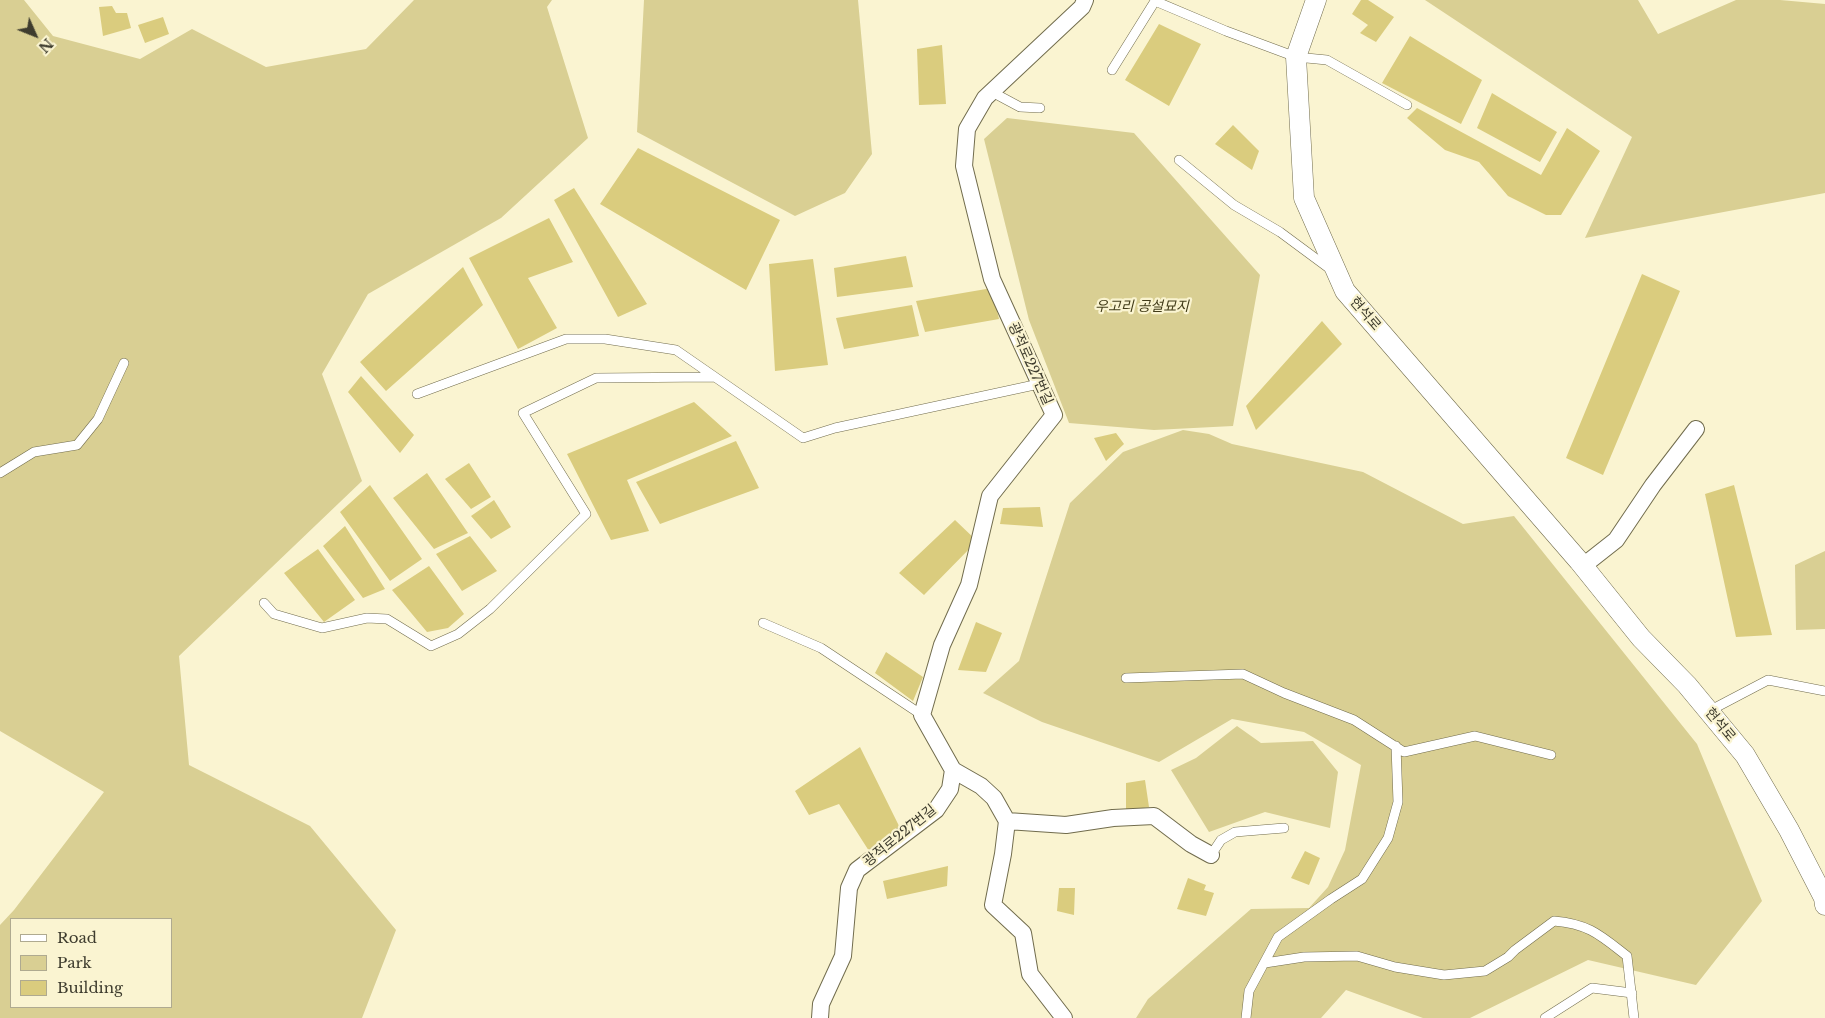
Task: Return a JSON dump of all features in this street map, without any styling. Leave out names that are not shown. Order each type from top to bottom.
[{"type":"street","name":"광적로227번길","points":[[922,715],[942,645],[969,585],[990,496],[1054,415],[992,279],[964,166],[967,129],[985,98],[1082,7],[1085,0]]},
{"type":"street","name":"현석로","points":[[1316,0],[1296,57],[1304,198],[1345,291],[1583,566],[1641,638],[1687,685],[1750,764],[1789,830],[1824,898],[1825,906]]},
{"type":"street","points":[[1583,566],[1616,540],[1653,484],[1696,429]]},
{"type":"street","points":[[922,715],[953,770],[982,786],[994,798],[1007,821],[993,905],[1023,933],[1030,974],[1064,1018]]},
{"type":"street","name":"광적로227번길","points":[[820,1018],[821,1004],[843,956],[850,888],[857,870],[936,810],[950,790],[953,770]]},
{"type":"street","points":[[1007,821],[1066,825],[1113,818],[1154,816],[1191,844],[1211,855]]},
{"type":"lane","points":[[1112,70],[1155,1],[1226,31],[1296,57],[1327,60],[1407,105]]},
{"type":"lane","points":[[992,92],[1020,107],[1040,108]]},
{"type":"lane","points":[[1179,160],[1234,205],[1280,232],[1338,275]]},
{"type":"lane","points":[[417,394],[566,339],[605,339],[676,350],[802,438],[835,428],[1039,384]]},
{"type":"lane","points":[[0,473],[34,452],[77,445],[98,419],[124,364]]},
{"type":"lane","points":[[264,603],[274,614],[322,628],[367,618],[387,619],[431,646],[458,634],[490,609],[586,514],[523,413],[596,378],[714,377]]},
{"type":"lane","points":[[763,623],[821,648],[922,715]]},
{"type":"lane","points":[[1126,678],[1243,674],[1284,693],[1354,720],[1404,752],[1475,736],[1552,755]]},
{"type":"lane","points":[[1708,712],[1768,680],[1825,690]]},
{"type":"lane","points":[[1246,1018],[1249,992],[1278,937],[1330,899],[1362,879],[1388,838],[1398,802],[1396,746]]},
{"type":"lane","points":[[1211,855],[1221,840],[1235,832],[1284,828]]},
{"type":"lane","points":[[1265,963],[1304,956],[1357,956],[1394,968],[1444,975],[1485,971],[1508,957],[1554,921],[1568,922],[1593,930],[1627,956],[1634,1018]]},
{"type":"lane","points":[[1545,1018],[1592,988],[1632,993]]},
{"type":"green space","points":[[0,0],[24,0],[53,36],[140,59],[192,29],[266,67],[366,49],[414,0],[552,0],[547,7],[588,138],[501,218],[368,294],[322,374],[362,481],[179,656],[189,765],[310,826],[396,930],[362,1018],[0,1018],[0,925],[14,910],[104,792],[0,731]]},
{"type":"green space","points":[[644,0],[858,0],[872,154],[845,193],[795,216],[637,132]]},
{"type":"green space","points":[[1425,0],[1638,0],[1658,34],[1736,0],[1780,0],[1825,4],[1825,193],[1585,238],[1632,137]]},
{"type":"green space","name":"우고리 공설묘지","points":[[1007,118],[1134,133],[1260,275],[1233,426],[1154,430],[1069,423],[1029,320],[984,139]]},
{"type":"green space","points":[[1183,430],[1209,434],[1232,444],[1363,472],[1463,524],[1514,516],[1697,744],[1762,901],[1696,985],[1588,960],[1470,1018],[1423,1018],[1346,990],[1321,1018],[1136,1018],[1148,999],[1251,909],[1309,908],[1328,887],[1345,850],[1361,765],[1304,732],[1232,719],[1159,762],[1042,722],[983,693],[1019,661],[1070,503],[1123,452]]},
{"type":"green space","points":[[1825,551],[1825,629],[1796,630],[1795,565]]},
{"type":"green space","points":[[1237,726],[1261,743],[1313,741],[1338,772],[1330,828],[1265,812],[1209,832],[1171,770],[1196,758]]},
{"type":"building","points":[[1361,0],[1368,0],[1394,17],[1376,42],[1360,33],[1368,25],[1352,14]]},
{"type":"building","points":[[112,6],[116,13],[127,13],[131,28],[103,36],[99,7]]},
{"type":"building","points":[[163,17],[169,34],[145,43],[138,25]]},
{"type":"building","points":[[1159,24],[1201,44],[1169,106],[1125,80]]},
{"type":"building","points":[[1410,36],[1482,80],[1461,124],[1382,83]]},
{"type":"building","points":[[942,45],[946,104],[919,105],[917,49]]},
{"type":"building","points":[[1492,93],[1557,132],[1540,162],[1477,128]]},
{"type":"building","points":[[1417,108],[1541,175],[1567,128],[1600,151],[1561,215],[1546,215],[1508,196],[1479,162],[1445,150],[1407,118]]},
{"type":"building","points":[[1233,125],[1259,151],[1252,170],[1215,144]]},
{"type":"building","points":[[638,148],[780,220],[746,290],[600,204]]},
{"type":"building","points":[[574,188],[647,304],[618,317],[554,200]]},
{"type":"building","points":[[549,218],[573,262],[528,278],[557,328],[518,349],[469,258]]},
{"type":"building","points":[[906,256],[913,287],[837,297],[834,268]]},
{"type":"building","points":[[813,259],[828,365],[775,371],[769,264]]},
{"type":"building","points":[[463,267],[483,305],[386,391],[360,362]]},
{"type":"building","points":[[1642,274],[1680,291],[1603,475],[1566,458]]},
{"type":"building","points":[[992,288],[999,319],[925,332],[916,301]]},
{"type":"building","points":[[912,305],[919,336],[844,349],[836,318]]},
{"type":"building","points":[[1322,321],[1342,344],[1256,430],[1246,406]]},
{"type":"building","points":[[361,376],[414,435],[400,453],[348,392]]},
{"type":"building","points":[[694,402],[732,436],[627,480],[649,531],[611,540],[567,454]]},
{"type":"building","points":[[1116,433],[1124,444],[1106,461],[1094,438]]},
{"type":"building","points":[[736,441],[759,488],[660,524],[636,482]]},
{"type":"building","points":[[469,463],[491,497],[471,509],[445,479]]},
{"type":"building","points":[[427,473],[468,533],[434,549],[393,498]]},
{"type":"building","points":[[370,485],[422,559],[390,581],[340,512]]},
{"type":"building","points":[[1734,485],[1772,635],[1736,637],[1705,494]]},
{"type":"building","points":[[494,500],[511,527],[491,539],[471,516]]},
{"type":"building","points":[[1040,507],[1043,527],[1000,524],[1003,508]]},
{"type":"building","points":[[955,520],[977,541],[924,595],[899,573]]},
{"type":"building","points":[[345,526],[385,589],[363,598],[323,546]]},
{"type":"building","points":[[470,536],[497,571],[462,591],[436,554]]},
{"type":"building","points":[[318,549],[355,600],[324,622],[284,573]]},
{"type":"building","points":[[429,566],[464,614],[448,628],[427,632],[392,590]]},
{"type":"building","points":[[976,622],[1002,633],[986,672],[958,670]]},
{"type":"building","points":[[886,652],[923,677],[913,701],[875,673]]},
{"type":"building","points":[[860,747],[901,830],[869,851],[839,804],[809,815],[795,791]]},
{"type":"building","points":[[1145,780],[1149,807],[1126,811],[1126,783]]},
{"type":"building","points":[[1305,851],[1320,858],[1309,885],[1291,878]]},
{"type":"building","points":[[948,866],[947,886],[887,899],[883,881]]},
{"type":"building","points":[[1188,878],[1206,885],[1204,890],[1214,893],[1206,916],[1177,909]]},
{"type":"building","points":[[1059,888],[1075,888],[1074,915],[1057,911]]}]
